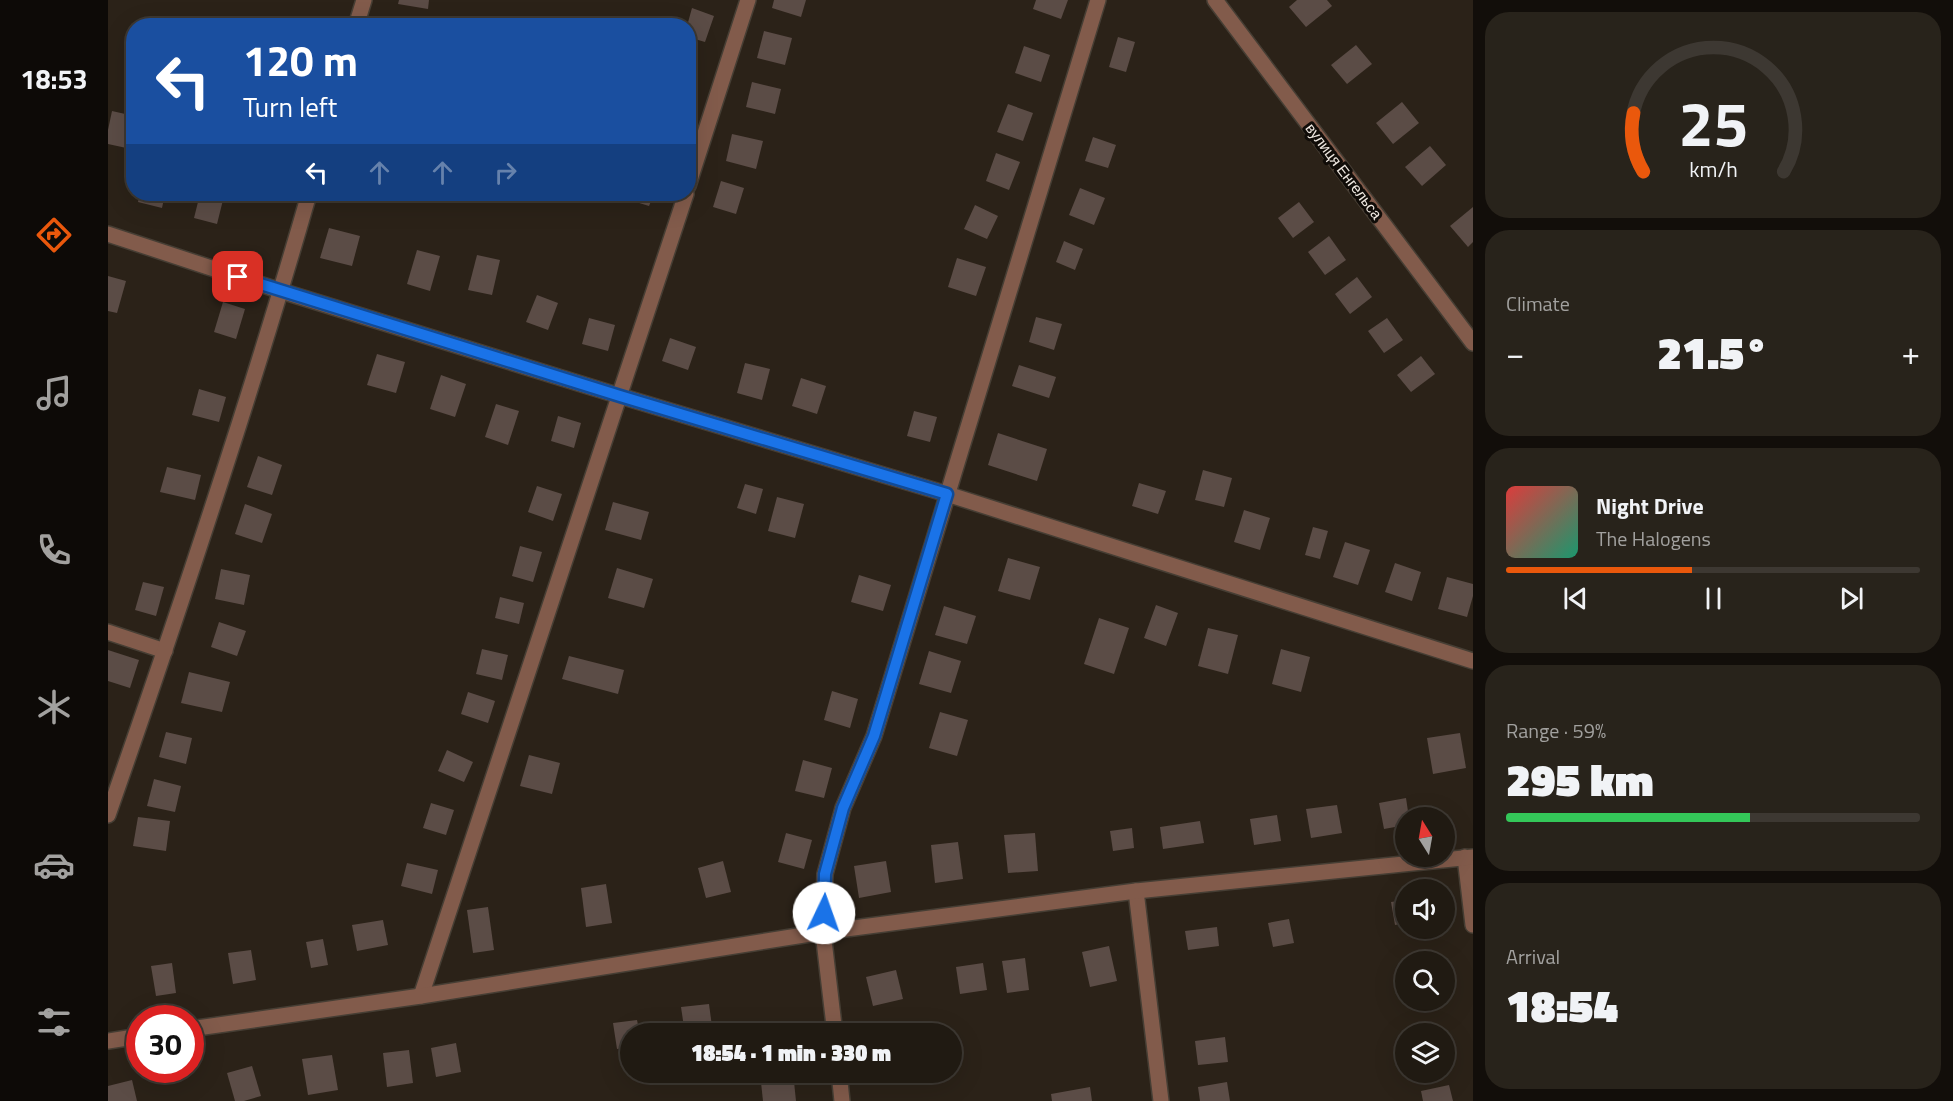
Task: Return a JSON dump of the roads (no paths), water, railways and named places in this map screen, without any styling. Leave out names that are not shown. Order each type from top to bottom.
[{"type":"street","points":[[359,18],[364,0]]},
{"type":"street","points":[[696,161],[748,0]]},
{"type":"street","points":[[834,1023],[823,932],[825,874],[840,819],[874,736],[1098,0]]},
{"type":"street","name":"вулиця Енгельса","points":[[1215,0],[1473,343]]},
{"type":"street","points":[[108,815],[165,651],[281,291],[307,201]]},
{"type":"street","points":[[421,996],[684,201]]},
{"type":"street","points":[[108,234],[281,291],[947,494],[1473,661]]},
{"type":"street","points":[[108,632],[165,651]]},
{"type":"street","points":[[204,1027],[421,996],[823,932],[1136,891],[1469,857],[1473,926]]},
{"type":"street","points":[[1136,891],[1161,1101]]},
{"type":"street","points":[[108,1041],[126,1038]]},
{"type":"street","points":[[840,1083],[842,1101]]}]
